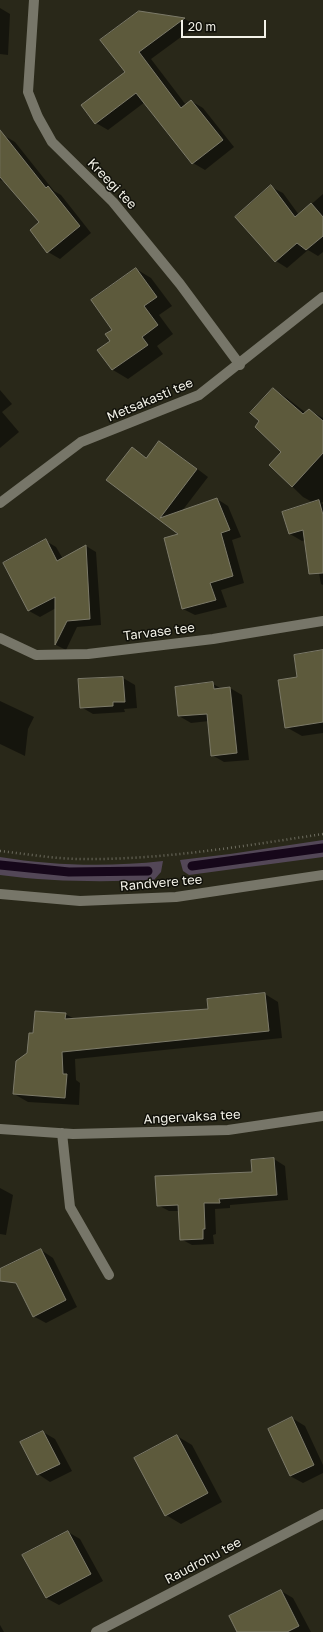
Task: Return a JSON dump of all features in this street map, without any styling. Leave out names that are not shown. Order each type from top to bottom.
[{"type":"street","name":"Kreegi tee","points":[[34,0],[28,92],[38,117],[48,136],[52,142],[113,202],[180,284],[240,365]]},
{"type":"street","name":"Metsakasti tee","points":[[0,503],[81,442],[199,396],[240,365],[323,297]]},
{"type":"street","name":"Tarvase tee","points":[[0,638],[36,655],[88,654],[213,639],[323,621]]},
{"type":"street","name":"Randvere tee","points":[[0,894],[80,901],[176,897],[323,875]]},
{"type":"street","name":"Angervaksa tee","points":[[0,1130],[62,1133],[228,1130],[323,1116]]},
{"type":"street","points":[[62,1133],[70,1207],[109,1276]]},
{"type":"street","name":"Raudrohu tee","points":[[96,1632],[323,1514]]},
{"type":"path","points":[[0,851],[80,859],[130,858],[197,852],[323,834]]},
{"type":"shaded area","points":[[323,840],[323,857],[189,875],[183,871],[180,860],[230,854]]},
{"type":"shaded area","points":[[0,857],[82,865],[163,861],[161,872],[154,880],[77,881],[0,875]]},
{"type":"building","points":[[139,11],[185,18],[139,52],[181,108],[191,100],[223,140],[192,164],[136,93],[95,124],[81,105],[125,72],[100,40]]},
{"type":"building","points":[[0,130],[46,188],[48,186],[80,226],[47,253],[30,230],[39,222],[0,177]]},
{"type":"building","points":[[271,185],[295,217],[311,203],[323,217],[323,236],[306,250],[297,243],[275,262],[235,217]]},
{"type":"building","points":[[136,268],[157,297],[144,306],[158,325],[142,337],[148,345],[112,370],[97,350],[110,341],[105,334],[112,330],[91,300]]},
{"type":"building","points":[[273,388],[303,414],[309,409],[323,421],[323,453],[292,487],[269,465],[281,452],[255,427],[259,421],[250,413]]},
{"type":"building","points":[[159,441],[197,469],[160,518],[217,498],[230,530],[221,533],[233,576],[210,583],[216,600],[182,609],[164,538],[178,534],[106,480],[132,447],[146,458]]},
{"type":"building","points":[[319,500],[323,515],[323,573],[309,574],[303,530],[289,534],[282,512]]},
{"type":"building","points":[[46,539],[57,561],[86,545],[90,619],[67,621],[55,645],[55,597],[28,611],[3,563]]},
{"type":"building","points":[[323,650],[323,722],[285,728],[278,680],[297,677],[294,655]]},
{"type":"building","points":[[123,677],[125,702],[113,702],[113,706],[80,708],[78,679]]},
{"type":"building","points":[[213,682],[214,689],[230,687],[237,753],[211,756],[207,714],[178,716],[175,687]]},
{"type":"building","points":[[265,993],[269,1031],[62,1052],[63,1074],[67,1074],[65,1098],[13,1094],[16,1061],[27,1053],[29,1033],[33,1033],[35,1011],[66,1013],[65,1019],[208,1009],[207,999]]},
{"type":"building","points":[[274,1158],[277,1195],[219,1199],[220,1203],[204,1203],[205,1229],[203,1229],[203,1239],[180,1240],[178,1205],[157,1206],[155,1176],[252,1172],[251,1160]]},
{"type":"building","points":[[41,1249],[66,1300],[33,1317],[16,1283],[0,1281],[0,1269]]},
{"type":"building","points":[[292,1417],[314,1465],[290,1476],[268,1429]]},
{"type":"building","points":[[43,1431],[60,1464],[37,1475],[20,1442]]},
{"type":"building","points":[[177,1435],[208,1493],[165,1516],[134,1458]]},
{"type":"building","points":[[68,1531],[91,1574],[46,1598],[22,1555]]},
{"type":"building","points":[[281,1590],[299,1626],[287,1632],[237,1632],[229,1616]]},
{"type":"waterway","points":[[192,866],[323,848]]},
{"type":"waterway","points":[[0,865],[69,872],[148,871]]}]
